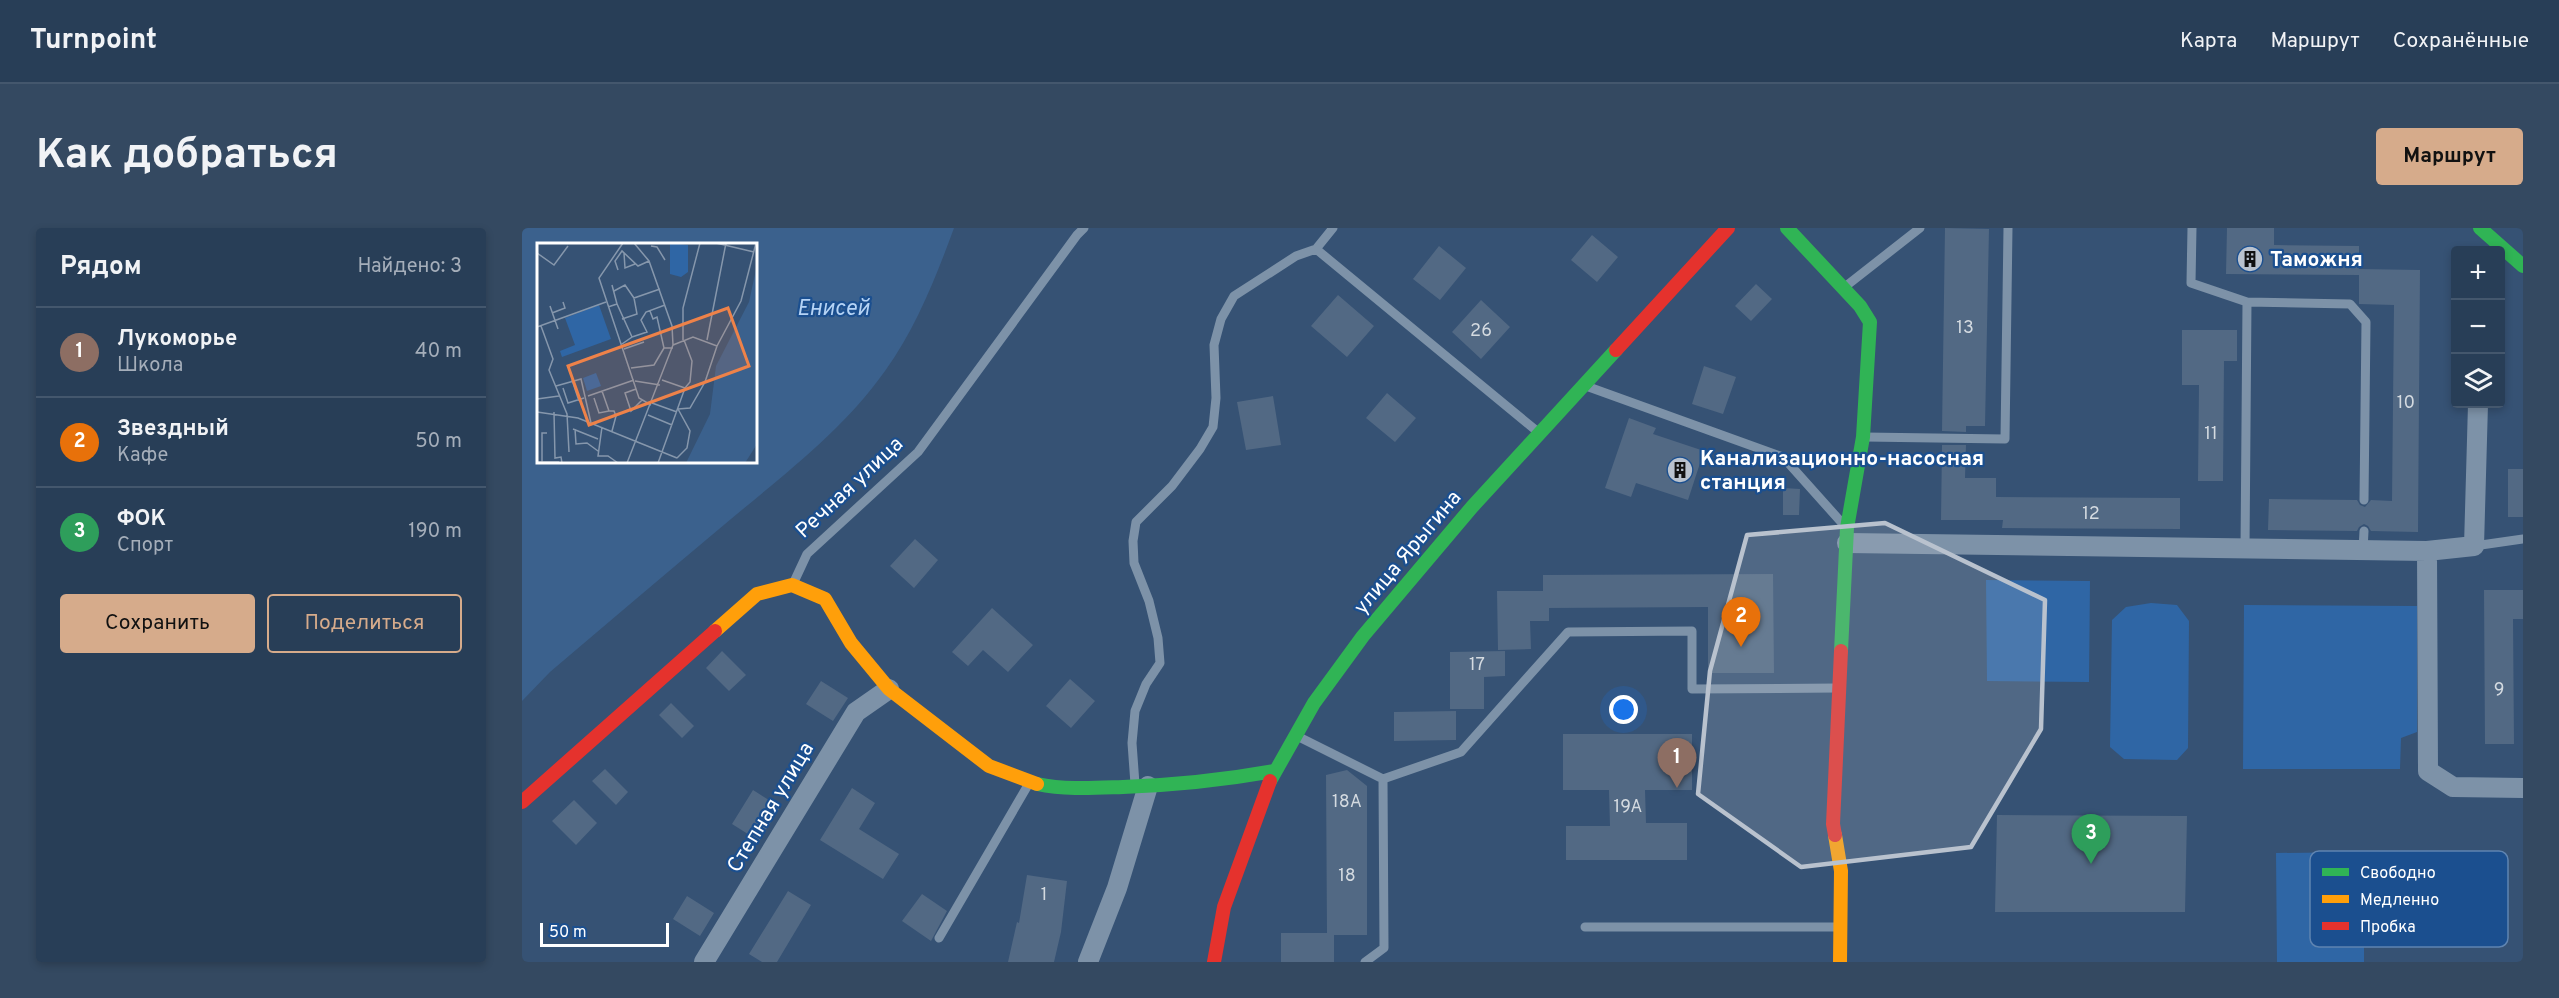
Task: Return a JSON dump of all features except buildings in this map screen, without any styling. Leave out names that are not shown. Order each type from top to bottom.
[{"type":"street","name":"улица Ярыгина","points":[[1214,962],[1224,907],[1274,771],[1314,702],[1363,636],[1472,507],[1728,228]]},
{"type":"street","points":[[1787,228],[1860,306],[1870,322],[1863,437],[1847,535],[1833,824],[1841,871],[1840,962]]},
{"type":"street","points":[[2480,228],[2495,246]]},
{"type":"street","points":[[2505,253],[2523,266]]},
{"type":"street","points":[[1847,535],[2245,549],[2363,541],[2427,551],[2475,546],[2478,408]]},
{"type":"street","points":[[2427,551],[2428,771],[2453,787],[2523,788]]},
{"type":"street","points":[[522,802],[757,594],[792,585],[825,599],[851,643],[889,688],[989,766],[1029,783],[1063,789],[1142,787],[1218,781],[1274,771]]},
{"type":"street","name":"Степная улица","points":[[704,962],[856,712],[889,688]]},
{"type":"street","points":[[1088,962],[1117,888],[1142,787]]},
{"type":"lane","name":"Речная улица","points":[[792,585],[807,554],[918,452],[1084,228]]},
{"type":"lane","points":[[1142,787],[1132,743],[1135,711],[1146,684],[1160,663],[1158,638],[1149,601],[1134,563],[1133,541],[1136,522],[1182,473],[1213,427],[1216,398],[1214,345],[1221,319],[1234,296],[1296,256],[1316,249],[1334,228]]},
{"type":"lane","points":[[1844,288],[1920,228]]},
{"type":"lane","points":[[1863,437],[2005,440],[2008,228]]},
{"type":"lane","points":[[2192,228],[2191,283],[2247,302],[2350,304],[2366,322],[2364,500]]},
{"type":"lane","points":[[1316,249],[1539,433]]},
{"type":"lane","points":[[2245,549],[2247,302]]},
{"type":"lane","points":[[1583,386],[1783,457],[1847,535]]},
{"type":"lane","points":[[2475,546],[2523,539]]},
{"type":"lane","points":[[1295,735],[1383,779],[1461,752],[1568,632],[1692,631],[1692,689],[1840,688]]},
{"type":"lane","points":[[1365,962],[1384,948],[1383,779]]},
{"type":"lane","points":[[939,938],[1029,783]]},
{"type":"lane","points":[[1585,927],[1840,927]]},
{"type":"highlighted area","points":[[1885,523],[2045,600],[2041,729],[1971,847],[1801,867],[1698,794],[1710,671],[1747,535]]},
{"type":"shaded area","points":[[1986,580],[2090,581],[2089,682],[1987,681]]},
{"type":"shaded area","points":[[2151,603],[2177,605],[2189,621],[2188,748],[2177,760],[2124,759],[2110,747],[2112,620],[2126,607]]},
{"type":"shaded area","points":[[2244,605],[2417,606],[2417,732],[2401,738],[2400,769],[2243,769]]},
{"type":"shaded area","points":[[2276,853],[2310,853],[2310,947],[2364,947],[2364,962],[2277,962]]},
{"type":"water","name":"Енисей","points":[[522,228],[954,228],[916,320],[885,371],[851,413],[793,468],[550,672],[522,701]]},
{"type":"traffic: fast","points":[[1787,228],[1860,306],[1870,322],[1863,437],[1847,528],[1841,651]]},
{"type":"traffic: fast","points":[[2480,228],[2523,266]]},
{"type":"traffic: fast","points":[[1270,781],[1314,703],[1363,636],[1472,507],[1616,350]]},
{"type":"traffic: fast","points":[[1037,784],[1080,788],[1142,786],[1274,771]]},
{"type":"traffic: slow","points":[[715,631],[757,594],[792,585],[825,599],[851,643],[889,689],[989,766],[1037,784]]},
{"type":"traffic: slow","points":[[1835,835],[1841,871],[1840,962]]},
{"type":"traffic: jam","points":[[1616,350],[1728,228]]},
{"type":"traffic: jam","points":[[522,802],[715,631]]},
{"type":"traffic: jam","points":[[1835,835],[1833,824],[1841,651]]},
{"type":"traffic: jam","points":[[1214,962],[1224,907],[1270,781]]},
{"type":"place","name":"Таможня","points":[[2250,259]]},
{"type":"place","name":"Канализационно-насосная станция","points":[[1680,470]]},
{"type":"place","name":"Звездный","points":[[1741,647]]},
{"type":"place","name":"Лукоморье","points":[[1677,788]]},
{"type":"place","name":"ФОК","points":[[2091,864]]}]
